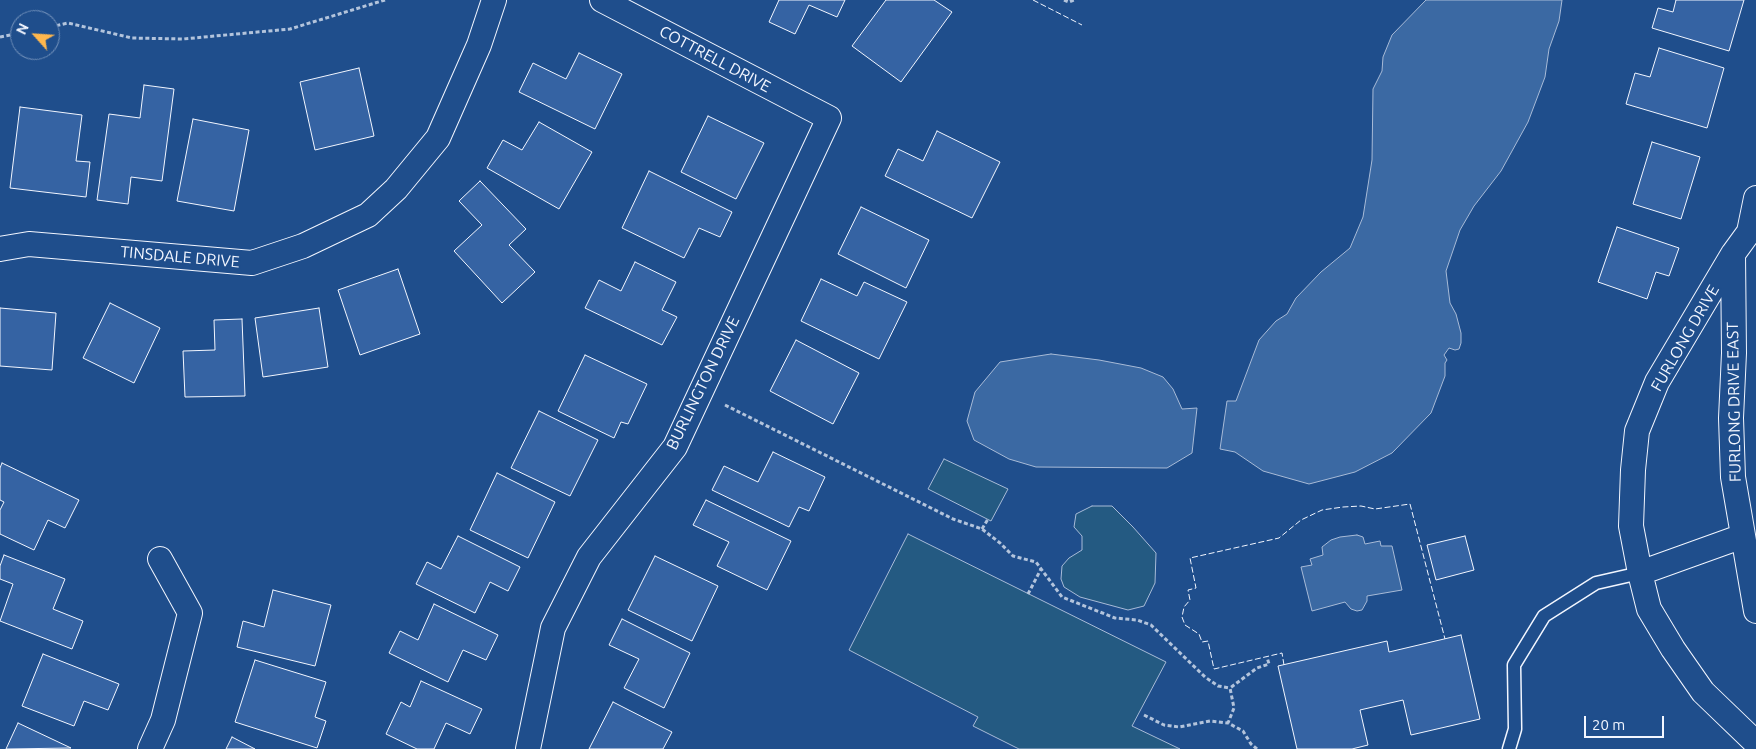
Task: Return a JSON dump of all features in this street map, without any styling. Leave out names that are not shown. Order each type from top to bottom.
[{"type":"street","name":"TINSDALE DRIVE","points":[[0,249],[29,244],[252,263],[302,246],[368,215],[396,189],[438,138],[479,44],[494,0]]},
{"type":"street","name":"COTTRELL DRIVE","points":[[602,0],[829,118]]},
{"type":"street","name":"BURLINGTON DRIVE","points":[[528,749],[553,628],[589,557],[675,447],[829,118]]},
{"type":"street","points":[[1734,254],[1749,232],[1756,198]]},
{"type":"street","name":"FURLONG DRIVE EAST","points":[[1734,254],[1734,353],[1731,418],[1733,477],[1746,518],[1756,611]]},
{"type":"street","name":"FURLONG DRIVE","points":[[1734,254],[1657,382],[1637,430],[1631,526],[1649,609],[1673,650],[1703,692],[1756,743]]},
{"type":"street","points":[[1640,573],[1746,518]]},
{"type":"street","points":[[150,749],[163,720],[190,613],[160,559]]},
{"type":"lane","points":[[1509,749],[1515,729],[1514,665],[1544,616],[1596,583],[1640,573]]},
{"type":"path","points":[[60,25],[68,23],[132,38],[184,39],[290,29],[385,0]]},
{"type":"path","points":[[1064,0],[1069,2],[1074,0]]},
{"type":"path","points":[[725,405],[953,519],[982,529],[1000,543],[1012,556],[1036,562],[1062,597],[1115,618],[1137,620],[1151,626],[1205,677],[1218,686],[1230,688],[1257,668],[1269,664],[1267,657]]},
{"type":"path","points":[[982,529],[988,519]]},
{"type":"path","points":[[1028,594],[1042,570]]},
{"type":"path","points":[[1228,723],[1234,708],[1230,688]]},
{"type":"path","points":[[1144,715],[1164,725],[1180,727],[1210,721],[1228,723],[1243,731],[1251,744],[1257,749]]},
{"type":"shaded area","points":[[1426,0],[1562,0],[1559,21],[1549,49],[1545,77],[1528,122],[1501,171],[1474,206],[1460,230],[1446,271],[1450,303],[1456,314],[1461,333],[1459,349],[1449,348],[1444,355],[1447,360],[1445,363],[1445,376],[1431,413],[1392,453],[1355,472],[1309,484],[1263,471],[1235,452],[1220,449],[1227,401],[1236,401],[1259,340],[1276,321],[1287,314],[1296,298],[1321,272],[1350,248],[1363,217],[1372,160],[1373,89],[1382,71],[1383,57],[1392,35]]},
{"type":"shaded area","points":[[1051,354],[1141,368],[1163,377],[1173,389],[1182,409],[1197,408],[1192,453],[1167,468],[1036,467],[1009,459],[974,440],[967,421],[975,392],[1000,362]]},
{"type":"shaded area","points":[[944,459],[1008,489],[991,521],[928,489]]},
{"type":"shaded area","points":[[1092,506],[1112,506],[1156,553],[1155,583],[1144,606],[1128,610],[1080,597],[1064,587],[1061,579],[1062,566],[1069,558],[1082,550],[1082,536],[1074,527],[1076,514]]},
{"type":"shaded area","points":[[908,534],[1166,662],[1132,726],[1180,749],[1019,749],[973,726],[978,717],[849,650]]},
{"type":"shaded area","points":[[1357,535],[1363,537],[1365,544],[1380,541],[1381,546],[1392,546],[1402,590],[1367,596],[1367,601],[1362,610],[1351,609],[1345,602],[1312,611],[1301,567],[1312,565],[1310,559],[1323,555],[1322,547],[1331,540]]},
{"type":"building","points":[[779,0],[845,0],[837,17],[809,5],[795,34],[769,22]]},
{"type":"building","points":[[886,0],[934,0],[952,12],[901,82],[852,46]]},
{"type":"building","points":[[1676,0],[1744,0],[1729,51],[1652,28],[1658,8],[1673,12]]},
{"type":"building","points":[[1659,48],[1724,68],[1707,128],[1626,104],[1635,73],[1650,77]]},
{"type":"building","points":[[579,53],[622,74],[595,129],[519,92],[533,63],[566,79]]},
{"type":"building","points":[[359,68],[374,136],[315,150],[300,82]]},
{"type":"building","points":[[144,85],[174,89],[162,181],[131,177],[128,204],[97,200],[109,114],[140,118]]},
{"type":"building","points":[[20,107],[82,115],[76,161],[90,162],[86,197],[10,188]]},
{"type":"building","points":[[708,116],[764,143],[736,199],[681,172]]},
{"type":"building","points":[[193,119],[249,130],[234,211],[177,201]]},
{"type":"building","points":[[539,122],[592,152],[559,209],[487,168],[503,140],[522,150]]},
{"type":"building","points":[[937,131],[1000,162],[972,218],[885,176],[898,149],[923,161]]},
{"type":"building","points":[[1652,142],[1700,157],[1681,219],[1633,204]]},
{"type":"building","points":[[649,171],[732,212],[720,237],[699,228],[684,258],[622,228]]},
{"type":"building","points":[[480,181],[526,229],[509,245],[535,272],[502,303],[454,251],[482,225],[459,201]]},
{"type":"building","points":[[861,207],[929,240],[906,288],[838,254]]},
{"type":"building","points":[[1617,227],[1679,248],[1669,276],[1656,272],[1647,299],[1598,282]]},
{"type":"building","points":[[635,262],[676,282],[662,310],[677,317],[662,345],[585,308],[599,280],[621,291]]},
{"type":"building","points":[[398,269],[420,334],[360,355],[338,290]]},
{"type":"building","points":[[821,279],[857,296],[864,282],[907,302],[879,359],[801,321]]},
{"type":"building","points":[[110,303],[160,328],[134,383],[83,358]]},
{"type":"building","points":[[0,308],[56,313],[52,370],[0,366]]},
{"type":"building","points":[[319,308],[328,367],[263,377],[255,318]]},
{"type":"building","points":[[242,319],[245,396],[185,397],[183,351],[215,350],[214,320]]},
{"type":"building","points":[[796,340],[859,373],[833,424],[770,391]]},
{"type":"building","points":[[585,355],[647,384],[628,424],[621,422],[614,438],[558,411]]},
{"type":"building","points":[[539,411],[598,440],[570,496],[511,468]]},
{"type":"building","points":[[773,452],[825,477],[809,511],[799,507],[789,527],[712,490],[724,466],[758,482]]},
{"type":"building","points":[[2,463],[79,500],[65,528],[48,520],[34,550],[0,534],[0,510],[4,502],[0,500],[0,468]]},
{"type":"building","points":[[497,473],[555,502],[528,558],[470,530]]},
{"type":"building","points":[[706,500],[791,541],[767,590],[717,566],[729,542],[693,525]]},
{"type":"building","points":[[458,536],[520,567],[508,591],[490,582],[475,613],[416,584],[427,562],[441,569]]},
{"type":"building","points":[[1465,536],[1474,570],[1436,580],[1427,545]]},
{"type":"building","points":[[4,555],[65,579],[53,609],[83,621],[72,649],[0,621],[13,584],[0,579],[0,566]]},
{"type":"building","points":[[655,556],[718,586],[692,641],[628,610]]},
{"type":"building","points":[[273,590],[331,605],[315,666],[237,647],[243,621],[264,627]]},
{"type":"building","points":[[434,604],[498,635],[486,660],[463,650],[448,682],[389,653],[400,631],[418,640]]},
{"type":"building","points":[[622,619],[690,653],[664,708],[624,688],[639,659],[609,645]]},
{"type":"building","points":[[1461,635],[1480,719],[1411,735],[1403,700],[1360,710],[1368,745],[1352,749],[1297,749],[1278,666],[1387,641],[1389,652]]},
{"type":"building","points":[[43,654],[119,684],[108,710],[84,701],[74,726],[22,706]]},
{"type":"building","points":[[255,660],[326,682],[315,717],[326,721],[317,748],[235,722]]},
{"type":"building","points":[[421,681],[482,709],[470,734],[446,723],[434,749],[417,749],[386,734],[401,702],[410,707]]},
{"type":"building","points":[[613,702],[672,732],[663,749],[589,749]]},
{"type":"building","points":[[18,723],[71,748],[6,749]]},
{"type":"building","points":[[232,737],[255,749],[226,749]]},
{"type":"fence","points":[[1033,0],[1082,25]]},
{"type":"fence","points":[[1284,665],[1282,653],[1214,669],[1208,641],[1202,642],[1199,634],[1185,625],[1182,617],[1184,607],[1190,600],[1188,590],[1196,588],[1190,558],[1279,538],[1301,520],[1322,510],[1361,506],[1375,509],[1410,504],[1445,639]]}]
